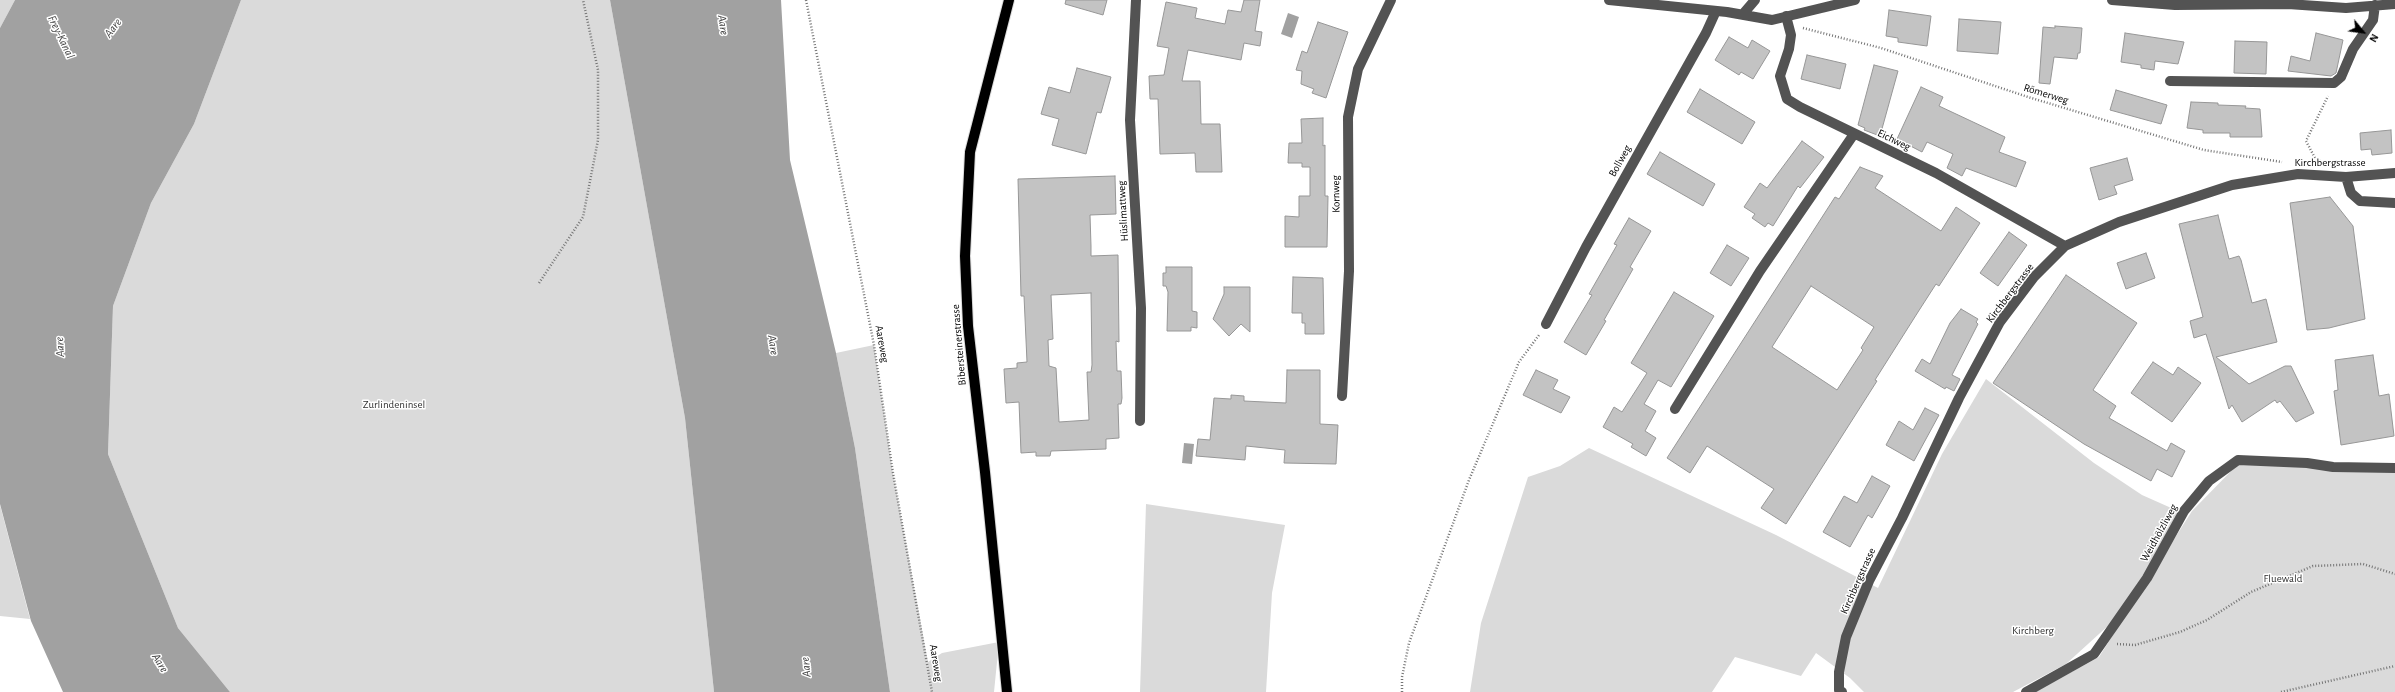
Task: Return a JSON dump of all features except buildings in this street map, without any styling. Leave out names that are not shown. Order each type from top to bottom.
[{"type":"main road","name":"Bibersteinerstrasse","points":[[1007,692],[985,472],[968,326],[965,256],[970,152],[981,104],[1009,0]]},
{"type":"street","name":"Hüslimattweg","points":[[1136,0],[1130,120],[1141,308],[1140,421]]},
{"type":"street","name":"Kornweg","points":[[1342,396],[1349,271],[1348,117],[1358,69],[1391,0]]},
{"type":"street","points":[[1609,0],[1743,14],[1772,20],[1787,21],[1855,0]]},
{"type":"street","points":[[1743,14],[1755,0]]},
{"type":"street","points":[[2112,0],[2175,5],[2288,4],[2346,8],[2395,4]]},
{"type":"street","points":[[2170,81],[2334,83],[2341,76],[2353,49],[2373,20],[2375,5]]},
{"type":"street","name":"Bollweg","points":[[1546,324],[1586,246],[1706,33],[1716,11]]},
{"type":"street","name":"Eichweg","points":[[1787,21],[1791,35],[1789,49],[1780,76],[1787,98],[1800,108],[1936,173],[2065,246]]},
{"type":"street","points":[[1675,409],[1760,271],[1854,134]]},
{"type":"street","name":"Kirchbergstrasse","points":[[1839,691],[1839,672],[1846,637],[1868,581],[1902,518],[1959,398],[2000,322],[2034,277],[2065,246],[2119,222],[2232,185],[2298,174],[2346,177],[2395,173]]},
{"type":"street","points":[[2346,177],[2351,193],[2360,201],[2395,203]]},
{"type":"street","name":"Weidhölzliweg","points":[[2026,692],[2094,654],[2148,578],[2184,511],[2210,481],[2238,460],[2307,463],[2333,467],[2395,468]]},
{"type":"path","points":[[539,283],[583,217],[598,140],[598,70],[583,0]]},
{"type":"path","name":"Aareweg","points":[[806,0],[874,345],[893,473],[932,692]]},
{"type":"path","name":"Römerweg","points":[[1787,21],[1881,48],[2028,97],[2204,150],[2285,162],[2298,174]]},
{"type":"path","points":[[2321,162],[2314,158],[2306,141],[2334,83]]},
{"type":"path","points":[[1402,692],[1402,677],[1409,644],[1469,480],[1519,362],[1546,324]]},
{"type":"path","points":[[2101,644],[2136,645],[2180,632],[2207,620],[2251,592],[2313,566],[2364,564],[2395,574]]},
{"type":"path","points":[[2281,692],[2395,666]]},
{"type":"green space","points":[[0,0],[15,0],[0,28]]},
{"type":"green space","name":"Zurlindeninsel","points":[[241,0],[610,0],[685,418],[714,692],[230,692],[178,628],[108,454],[113,306],[151,203],[194,124]]},
{"type":"green space","points":[[874,345],[893,473],[928,662],[942,653],[999,642],[994,692],[890,692],[855,448],[836,353]]},
{"type":"green space","name":"Kirchberg","points":[[1986,379],[2094,463],[2142,495],[2178,511],[2143,584],[2110,624],[2066,664],[2013,692],[1864,692],[1850,678],[1816,653],[1801,676],[1735,657],[1712,692],[1470,692],[1481,623],[1528,477],[1560,466],[1589,448],[1776,535],[1878,588],[1942,454]]},
{"type":"green space","name":"Fluewald","points":[[2238,464],[2395,470],[2395,692],[2035,692],[2099,657],[2192,511]]},
{"type":"green space","points":[[1146,504],[1285,525],[1272,593],[1266,692],[1140,692]]},
{"type":"green space","points":[[0,505],[30,619],[0,616]]},
{"type":"water","points":[[15,0],[241,0],[194,124],[151,203],[113,306],[108,454],[178,628],[230,692],[63,692],[31,621],[0,504],[0,28]]},
{"type":"water","name":"Aare","points":[[610,0],[781,0],[790,160],[836,353],[855,448],[890,692],[714,692],[685,418]]},
{"type":"water","points":[[1288,13],[1299,17],[1292,38],[1281,34]]},
{"type":"water","points":[[1184,443],[1194,444],[1192,464],[1182,463]]},
{"type":"water label","name":"Frey-Kanal","points":[[61,37]]}]
